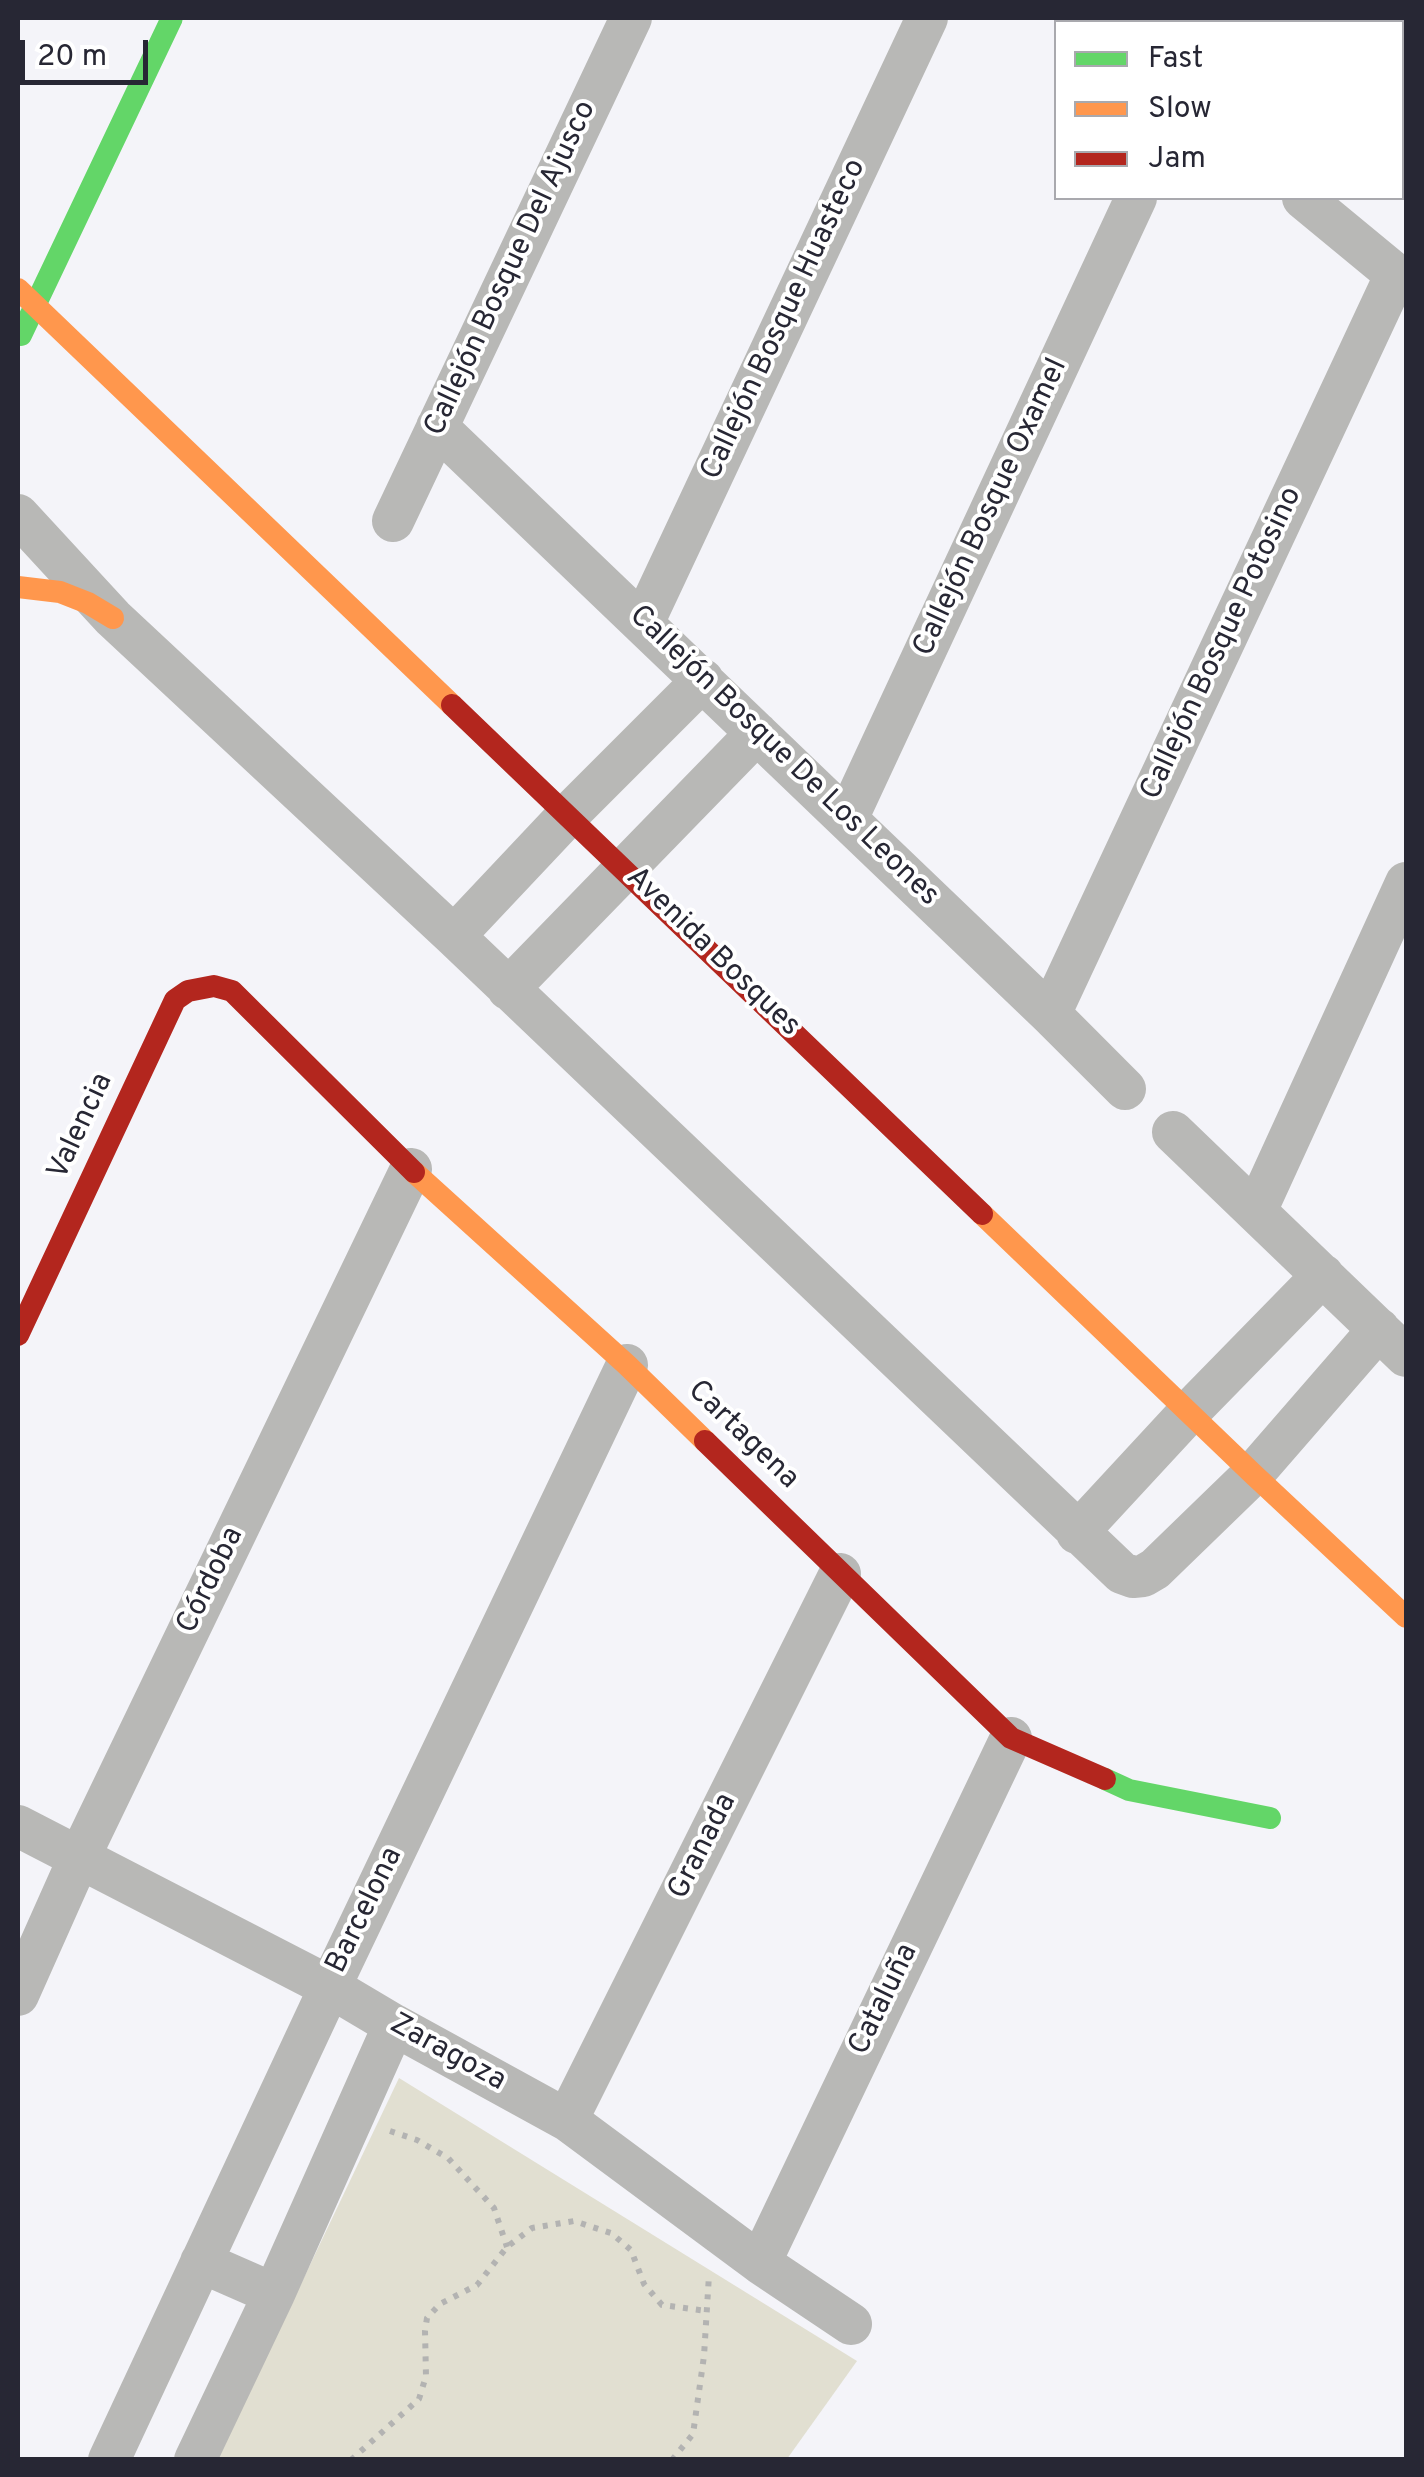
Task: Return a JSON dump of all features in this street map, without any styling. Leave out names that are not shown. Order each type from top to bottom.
[{"type":"street","points":[[18,342],[172,18]]},
{"type":"street","name":"Callejón Bosque Del Ajusco","points":[[393,521],[631,18]]},
{"type":"street","name":"Callejón Bosque Huasteco","points":[[643,623],[926,18]]},
{"type":"street","name":"Callejón Bosque Oxamel","points":[[847,819],[1135,200]]},
{"type":"street","points":[[1305,200],[1401,278]]},
{"type":"street","name":"Callejón Bosque Potosino","points":[[1050,1014],[1401,278]]},
{"type":"street","name":"Avenida Bosques","points":[[18,289],[1406,1617]]},
{"type":"street","name":"Callejón Bosque De Los Leones","points":[[437,428],[1126,1089]]},
{"type":"street","points":[[18,515],[113,618],[454,936],[1078,1533],[1122,1573],[1132,1577],[1156,1569],[1392,1342],[1173,1132]]},
{"type":"street","points":[[18,587],[60,592],[113,618]]},
{"type":"street","points":[[454,936],[702,680]]},
{"type":"street","points":[[508,988],[757,732]]},
{"type":"street","points":[[1256,1212],[1406,883]]},
{"type":"street","name":"Valencia","points":[[18,1336],[175,1000],[201,988],[214,986],[232,991]]},
{"type":"street","name":"Cartagena","points":[[232,991],[411,1169],[627,1365],[1011,1738],[1129,1790],[1270,1818]]},
{"type":"street","name":"Córdoba","points":[[18,1995],[79,1858],[411,1169]]},
{"type":"street","points":[[1078,1533],[1323,1276]]},
{"type":"street","name":"Barcelona","points":[[109,2460],[627,1365]]},
{"type":"street","name":"Granada","points":[[567,2120],[840,1574]]},
{"type":"street","name":"Cataluña","points":[[760,2263],[1011,1738]]},
{"type":"street","name":"Zaragoza","points":[[18,1826],[330,1987],[567,2120],[760,2263],[851,2324]]},
{"type":"street","points":[[195,2460],[394,2025]]},
{"type":"street","points":[[202,2262],[274,2294]]},
{"type":"path","points":[[352,2119],[416,2140],[448,2158],[494,2208],[507,2247]]},
{"type":"path","points":[[351,2460],[419,2398],[426,2376],[428,2318],[440,2304],[477,2285],[507,2247],[532,2228],[574,2221],[611,2232],[632,2250],[644,2284],[662,2304],[706,2311]]},
{"type":"path","points":[[672,2460],[694,2434],[704,2356],[710,2254],[707,2224]]},
{"type":"shaded area","points":[[399,2078],[857,2361],[787,2459],[217,2460]]},
{"type":"traffic: fast","points":[[21,335],[172,18]]},
{"type":"traffic: fast","points":[[1105,1779],[1129,1790],[1270,1818]]},
{"type":"traffic: slow","points":[[18,289],[452,705]]},
{"type":"traffic: slow","points":[[18,587],[60,592],[113,618]]},
{"type":"traffic: slow","points":[[414,1172],[705,1441]]},
{"type":"traffic: slow","points":[[982,1214],[1406,1617]]},
{"type":"traffic: jam","points":[[452,705],[982,1214]]},
{"type":"traffic: jam","points":[[18,1335],[175,1000],[188,991],[214,986],[232,991],[414,1172]]},
{"type":"traffic: jam","points":[[705,1441],[1011,1738],[1105,1779]]}]
